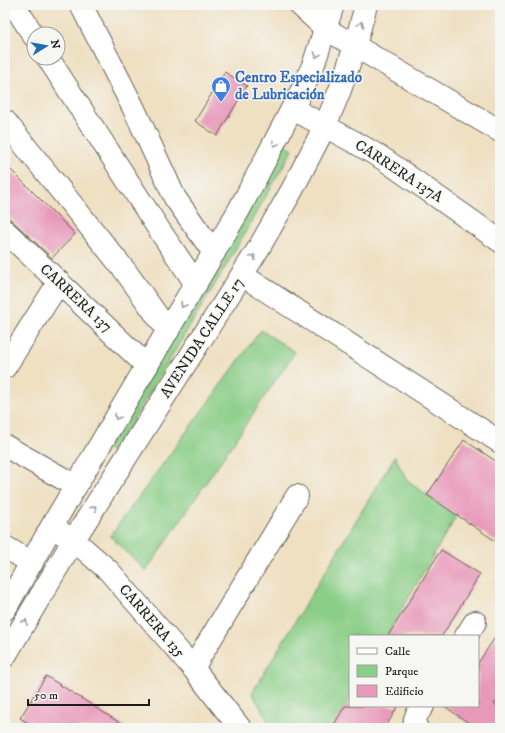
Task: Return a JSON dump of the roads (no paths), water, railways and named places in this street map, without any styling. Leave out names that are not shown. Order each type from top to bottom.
[{"type":"main road","points":[[14,5],[28,26]]},
{"type":"main road","points":[[81,5],[135,110],[175,198],[214,253]]},
{"type":"main road","points":[[300,5],[326,29],[500,132]]},
{"type":"main road","name":"AVENIDA CALLE 17","points":[[5,608],[239,210],[293,109],[314,63],[333,5]]},
{"type":"main road","name":"AVENIDA CALLE 17","points":[[5,656],[73,541],[242,274],[288,196],[325,126],[340,90],[355,46],[366,5]]},
{"type":"main road","points":[[53,66],[196,284]]},
{"type":"main road","name":"CARRERA 137A","points":[[293,109],[397,167],[500,241]]},
{"type":"main road","points":[[5,121],[126,272],[168,331]]},
{"type":"main road","name":"CARRERA 137","points":[[5,231],[147,366]]},
{"type":"main road","points":[[242,274],[500,442]]},
{"type":"main road","points":[[5,367],[59,282]]},
{"type":"main road","points":[[5,446],[76,486]]},
{"type":"main road","points":[[193,668],[297,496]]},
{"type":"main road","name":"CARRERA 135","points":[[52,526],[84,549],[109,571],[193,668],[240,728]]},
{"type":"main road","points":[[5,547],[32,563]]},
{"type":"main road","points":[[417,728],[414,724],[414,720],[422,707]]},
{"type":"place","name":"Centro Especializado de Lubricación","points":[[221,103]]}]
